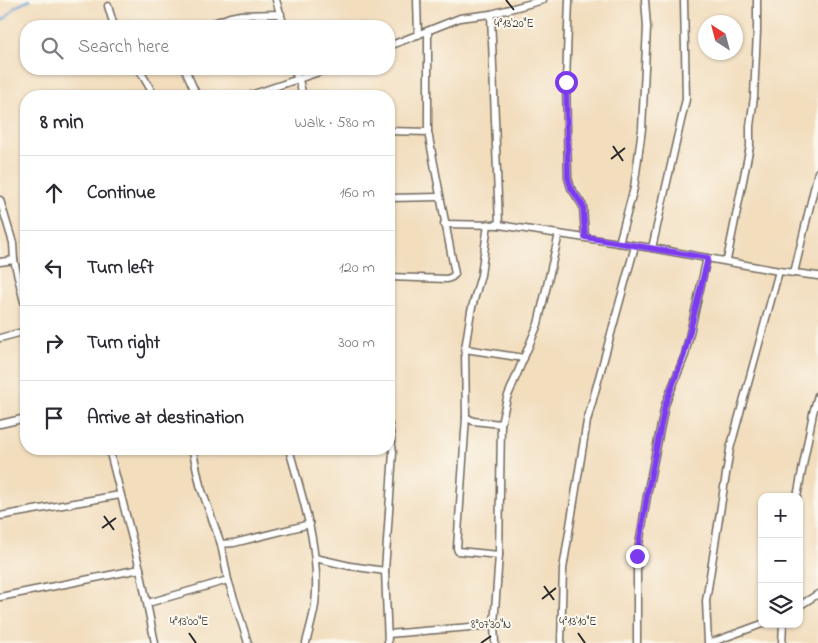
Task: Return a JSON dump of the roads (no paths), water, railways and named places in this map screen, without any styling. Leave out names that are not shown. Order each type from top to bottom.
[{"type":"street","points":[[276,0],[282,20]]},
{"type":"street","points":[[417,0],[418,35]]},
{"type":"street","points":[[395,44],[445,22],[490,14],[543,0]]},
{"type":"street","points":[[568,0],[566,82],[568,178],[571,188],[583,206],[585,237]]},
{"type":"street","points":[[619,243],[634,188],[642,129],[647,27],[645,0]]},
{"type":"street","points":[[652,248],[686,99],[684,0]]},
{"type":"street","points":[[727,260],[750,146],[758,31],[757,0]]},
{"type":"street","points":[[108,6],[112,20]]},
{"type":"street","points":[[222,20],[241,15],[281,14]]},
{"type":"street","points":[[490,14],[499,225]]},
{"type":"street","points":[[395,277],[447,279],[452,278],[455,274],[428,132],[428,31]]},
{"type":"street","points":[[143,75],[151,90]]},
{"type":"street","points":[[188,75],[194,90]]},
{"type":"street","points":[[296,75],[302,90]]},
{"type":"street","points":[[267,90],[312,75]]},
{"type":"street","points":[[395,131],[428,132]]},
{"type":"street","points":[[794,273],[818,172]]},
{"type":"street","points":[[395,198],[439,197]]},
{"type":"street","points":[[0,200],[13,243],[14,260],[20,288]]},
{"type":"street","points":[[444,224],[499,225],[585,237],[727,260],[779,271],[818,276]]},
{"type":"street","points":[[488,224],[481,274],[471,311],[465,349],[466,428],[456,548],[458,551],[498,555]]},
{"type":"street","points":[[495,643],[501,424],[507,398],[538,324],[559,234]]},
{"type":"street","points":[[561,643],[563,569],[584,436],[635,246]]},
{"type":"street","points":[[637,643],[637,556],[648,490],[665,405],[684,355],[708,258]]},
{"type":"street","points":[[0,262],[14,260]]},
{"type":"street","points":[[758,625],[713,642],[706,601],[730,449],[779,271]]},
{"type":"street","points":[[0,338],[20,333]]},
{"type":"street","points":[[465,349],[524,358]]},
{"type":"street","points":[[797,493],[812,413],[818,395]]},
{"type":"street","points":[[466,418],[473,421],[501,424]]},
{"type":"street","points":[[0,424],[20,419]]},
{"type":"street","points":[[466,428],[473,421]]},
{"type":"street","points":[[110,455],[140,569],[155,643]]},
{"type":"street","points":[[194,455],[200,486],[221,544],[228,580],[248,643]]},
{"type":"street","points":[[291,455],[310,524],[315,558],[315,604],[306,643]]},
{"type":"street","points":[[388,643],[385,571],[393,455]]},
{"type":"street","points":[[0,516],[120,495]]},
{"type":"street","points":[[221,544],[234,543],[310,524]]},
{"type":"street","points":[[315,558],[385,571]]},
{"type":"street","points":[[0,597],[140,569]]},
{"type":"street","points":[[148,603],[228,580]]},
{"type":"street","points":[[803,603],[818,594]]},
{"type":"street","points":[[388,634],[494,625]]},
{"type":"street","points":[[782,643],[783,628]]},
{"type":"waterway","points":[[0,21],[6,18],[15,7],[30,0]]}]
